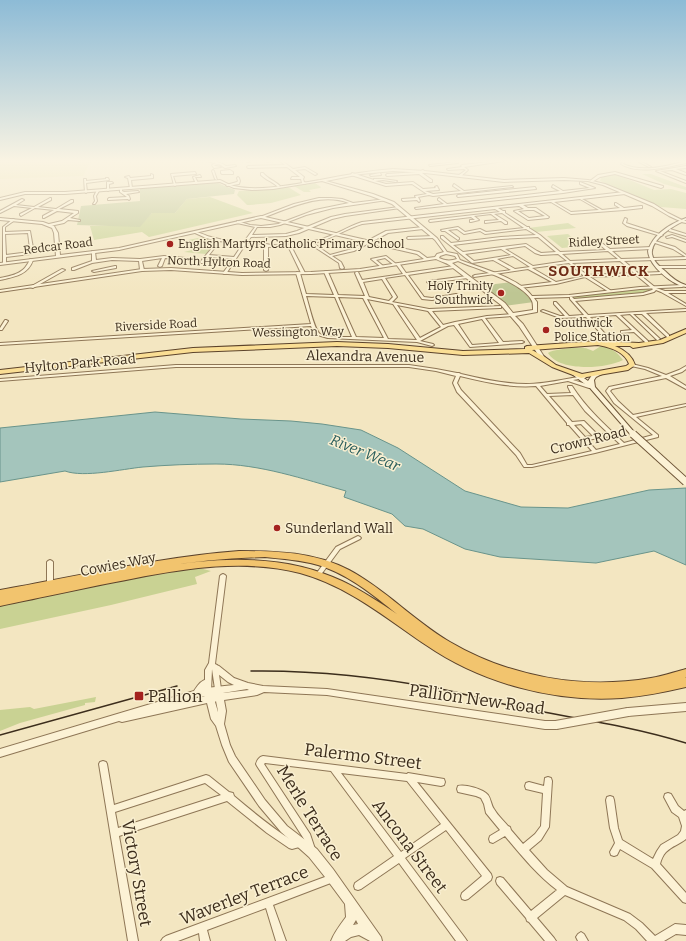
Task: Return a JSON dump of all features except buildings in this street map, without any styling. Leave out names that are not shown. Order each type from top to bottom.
[{"type":"highway","points":[[244,558],[284,555],[326,564],[360,580],[417,626],[448,646],[473,659],[516,675],[557,684],[602,687],[644,684],[686,673]]},
{"type":"highway","name":"Cowies Way","points":[[0,602],[50,588],[149,565],[224,556],[244,558]]},
{"type":"highway","points":[[244,558],[318,575],[356,591],[450,655],[482,670],[518,682],[566,692],[609,694],[649,691],[686,682]]},
{"type":"highway","name":"Cowies Way","points":[[0,594],[50,588],[182,566],[244,558]]},
{"type":"main road","points":[[684,286],[658,267],[651,258],[650,252],[651,248],[670,227],[685,221]]},
{"type":"main road","points":[[616,347],[619,348],[661,342],[686,332]]},
{"type":"main road","points":[[485,350],[528,345],[532,340],[549,347]]},
{"type":"main road","name":"Wessington Way","points":[[0,371],[169,349],[252,344],[365,342],[454,350],[549,347],[597,343],[616,347]]},
{"type":"main road","name":"Wessington Way","points":[[0,371],[169,352],[272,346],[364,344],[463,352],[526,351],[532,352],[550,364],[565,371],[580,376]]},
{"type":"main road","points":[[543,358],[543,350],[549,347]]},
{"type":"main road","points":[[580,376],[628,368],[632,365],[628,358],[616,347]]},
{"type":"main road","points":[[592,387],[591,380],[594,376],[601,373]]},
{"type":"main road","points":[[580,376],[592,387],[632,434],[686,482]]},
{"type":"street","points":[[0,212],[13,205],[77,212],[63,222],[50,225],[0,219]]},
{"type":"street","points":[[21,215],[39,205]]},
{"type":"street","points":[[44,217],[65,205]]},
{"type":"street","points":[[261,217],[299,205]]},
{"type":"street","points":[[238,222],[256,227],[269,227],[286,223],[315,211],[348,205]]},
{"type":"street","points":[[393,205],[433,237],[446,253]]},
{"type":"street","points":[[416,208],[447,205]]},
{"type":"street","points":[[492,205],[539,236],[586,276],[609,291]]},
{"type":"street","points":[[194,232],[219,241],[243,244],[289,245],[311,243],[362,223],[520,205],[527,210]]},
{"type":"street","points":[[558,205],[571,213],[641,207]]},
{"type":"street","points":[[592,205],[601,210]]},
{"type":"street","points":[[618,205],[625,209]]},
{"type":"street","points":[[652,205],[685,221]]},
{"type":"street","points":[[250,236],[286,235],[308,228],[331,218],[398,208]]},
{"type":"street","points":[[535,209],[548,217],[528,219],[515,211],[527,210],[535,209]]},
{"type":"street","points":[[430,221],[504,212]]},
{"type":"street","points":[[453,213],[460,218]]},
{"type":"street","points":[[492,214],[506,223]]},
{"type":"street","points":[[471,221],[478,220],[472,216]]},
{"type":"street","points":[[261,217],[418,253],[426,259]]},
{"type":"street","name":"Redcar Road","points":[[2,263],[119,249],[261,217]]},
{"type":"street","points":[[513,219],[525,217]]},
{"type":"street","points":[[67,219],[79,220]]},
{"type":"street","points":[[626,219],[624,223],[628,225],[662,235]]},
{"type":"street","points":[[2,263],[2,238],[4,233],[2,229],[14,220]]},
{"type":"street","points":[[486,222],[502,220]]},
{"type":"street","points":[[50,225],[56,233],[58,256]]},
{"type":"street","points":[[225,273],[243,244],[256,227]]},
{"type":"street","points":[[330,256],[353,250],[387,232],[423,228]]},
{"type":"street","points":[[442,230],[458,228],[464,233],[480,230],[485,233],[528,228]]},
{"type":"street","points":[[446,230],[458,238]]},
{"type":"street","points":[[517,230],[522,233]]},
{"type":"street","points":[[670,230],[686,235]]},
{"type":"street","points":[[4,233],[29,232],[32,249],[57,247]]},
{"type":"street","points":[[451,244],[501,238],[539,236]]},
{"type":"street","points":[[667,237],[670,236],[686,241]]},
{"type":"street","points":[[408,238],[433,237]]},
{"type":"street","points":[[442,237],[473,262],[512,256]]},
{"type":"street","points":[[202,262],[219,241]]},
{"type":"street","points":[[600,242],[653,287],[686,305]]},
{"type":"street","points":[[656,242],[674,248],[686,257]]},
{"type":"street","points":[[311,243],[340,263],[342,268]]},
{"type":"street","points":[[266,245],[266,270]]},
{"type":"street","points":[[289,245],[301,273],[313,326],[317,334],[322,336],[418,341],[432,345]]},
{"type":"street","name":"Ridley Street","points":[[462,253],[526,245],[538,253],[651,248]]},
{"type":"street","points":[[502,248],[512,256],[556,283]]},
{"type":"street","points":[[93,252],[101,269]]},
{"type":"street","points":[[2,254],[30,253]]},
{"type":"street","points":[[418,341],[442,326],[483,318],[535,311],[536,308],[532,297],[520,287],[493,273],[458,260],[449,262],[437,258],[438,255],[446,253],[456,255],[459,258],[458,260]]},
{"type":"street","points":[[207,256],[234,258]]},
{"type":"street","points":[[73,269],[96,261],[112,259],[140,260],[164,257],[185,259]]},
{"type":"street","points":[[160,266],[164,257]]},
{"type":"street","points":[[381,266],[373,259],[386,257],[396,264],[423,298],[456,295]]},
{"type":"street","points":[[474,276],[569,262],[686,257]]},
{"type":"street","name":"North Hylton Road","points":[[0,291],[142,270],[172,269],[225,273],[326,272],[360,270],[437,258]]},
{"type":"street","points":[[494,259],[514,270]]},
{"type":"street","points":[[0,278],[26,270],[30,266],[31,260]]},
{"type":"street","points":[[140,260],[142,270]]},
{"type":"street","points":[[449,262],[503,304],[532,340],[543,358]]},
{"type":"street","points":[[94,271],[115,267]]},
{"type":"street","points":[[361,281],[454,267]]},
{"type":"street","points":[[658,267],[686,267]]},
{"type":"street","points":[[32,287],[63,270]]},
{"type":"street","points":[[326,272],[354,338]]},
{"type":"street","points":[[358,273],[368,298]]},
{"type":"street","points":[[520,287],[556,283],[586,276],[660,274]]},
{"type":"street","points":[[429,282],[467,277]]},
{"type":"street","points":[[383,278],[394,297],[392,303]]},
{"type":"street","points":[[571,298],[609,291],[684,286]]},
{"type":"street","points":[[532,297],[571,298],[644,294],[653,291],[653,287]]},
{"type":"street","points":[[664,292],[686,292]]},
{"type":"street","points":[[305,295],[368,298],[429,310],[500,307]]},
{"type":"street","points":[[364,298],[387,340]]},
{"type":"street","points":[[571,298],[616,347]]},
{"type":"street","points":[[392,303],[418,341]]},
{"type":"street","points":[[555,303],[568,317]]},
{"type":"street","points":[[429,310],[442,326]]},
{"type":"street","points":[[543,311],[560,317],[568,317],[686,310]]},
{"type":"street","points":[[643,313],[668,336]]},
{"type":"street","points":[[631,314],[658,339]]},
{"type":"street","points":[[618,315],[648,342]]},
{"type":"street","points":[[483,318],[502,344]]},
{"type":"street","points":[[1,329],[3,323]]},
{"type":"street","points":[[455,323],[471,346],[522,342]]},
{"type":"street","name":"Riverside Road","points":[[0,344],[313,326]]},
{"type":"street","points":[[622,332],[636,330]]},
{"type":"street","points":[[632,365],[667,376],[686,388]]},
{"type":"street","name":"Alexandra Avenue","points":[[162,367],[409,366],[431,368],[494,383],[518,386],[537,385],[580,376]]},
{"type":"street","name":"Hylton Park Road","points":[[0,380],[162,367]]},
{"type":"street","points":[[686,367],[682,371],[667,376],[611,388],[608,390],[616,402],[633,416],[686,405]]},
{"type":"street","points":[[565,371],[569,375],[565,380]]},
{"type":"street","name":"Crown Road","points":[[459,374],[456,380],[456,386],[470,404],[518,454],[526,466],[595,452],[656,436],[633,416]]},
{"type":"street","name":"Alexandra Avenue","points":[[565,380],[592,387]]},
{"type":"street","points":[[537,385],[569,424],[595,452]]},
{"type":"street","points":[[570,387],[574,394],[622,444]]},
{"type":"street","points":[[545,395],[574,394]]},
{"type":"street","points":[[569,424],[582,422],[597,437]]},
{"type":"street","points":[[583,440],[612,434]]},
{"type":"street","points":[[318,575],[338,548],[358,538]]},
{"type":"street","points":[[50,562],[50,588]]},
{"type":"street","points":[[223,576],[214,665],[222,711],[220,724],[226,745],[232,759],[262,803],[284,829],[313,853]]},
{"type":"street","points":[[214,665],[208,670],[208,695],[215,719],[220,724]]},
{"type":"street","points":[[214,665],[231,680],[247,686]]},
{"type":"street","points":[[0,752],[194,694],[204,687],[207,682]]},
{"type":"street","name":"Pallion New Road","points":[[219,693],[247,686],[263,689],[327,692],[545,725],[556,725],[628,712],[686,706]]},
{"type":"street","name":"Pallion New Road","points":[[219,693],[257,692],[263,689]]},
{"type":"street","points":[[114,719],[137,716],[219,693]]},
{"type":"street","points":[[194,694],[208,695]]},
{"type":"street","name":"Palermo Street","points":[[260,764],[261,761],[266,759],[441,782]]},
{"type":"street","name":"Victory Street","points":[[103,764],[134,941]]},
{"type":"street","name":"Merle Terrace","points":[[260,764],[308,837],[313,853],[349,901],[376,941]]},
{"type":"street","name":"Ancona Street","points":[[333,768],[462,941]]},
{"type":"street","points":[[408,777],[445,826],[488,877],[465,896]]},
{"type":"street","name":"Victory Street","points":[[111,810],[206,779],[230,796]]},
{"type":"street","points":[[524,849],[543,832],[546,821],[548,781]]},
{"type":"street","points":[[529,786],[547,790]]},
{"type":"street","points":[[460,789],[481,792],[488,801],[489,810],[549,878],[564,890],[627,917],[639,926],[654,941],[674,929],[686,930]]},
{"type":"street","points":[[115,833],[230,796],[275,836],[292,845],[300,843]]},
{"type":"street","points":[[655,865],[662,850],[684,836],[686,827],[685,815],[675,809],[668,797]]},
{"type":"street","points":[[610,800],[614,828],[619,843],[655,865],[686,899]]},
{"type":"street","points":[[358,886],[445,826]]},
{"type":"street","points":[[493,840],[507,830]]},
{"type":"street","points":[[614,852],[619,843]]},
{"type":"street","name":"Waverley Terrace","points":[[166,941],[332,878]]},
{"type":"street","points":[[500,881],[551,941]]},
{"type":"street","points":[[530,918],[564,890]]},
{"type":"street","points":[[336,941],[351,919],[349,901]]},
{"type":"street","points":[[268,902],[281,941]]},
{"type":"street","points":[[202,927],[205,941]]},
{"type":"street","points":[[336,941],[348,932],[359,929],[367,933],[376,941]]},
{"type":"green space","points":[[182,205],[231,205],[253,213],[149,237],[142,232],[94,240],[90,226],[140,226],[152,213],[175,213]]},
{"type":"green space","points":[[182,205],[175,213],[152,213],[140,227],[77,225],[81,206]]},
{"type":"green space","points":[[656,205],[686,205],[686,209],[661,207]]},
{"type":"green space","points":[[568,223],[576,228],[536,232],[528,228]]},
{"type":"green space","points":[[568,234],[582,246],[562,248],[547,236]]},
{"type":"green space","points":[[203,237],[215,242],[206,254],[184,252],[200,248],[188,240]]},
{"type":"green space","name":"Holy Trinity Southwick","points":[[511,282],[532,297],[534,302],[504,306],[479,286]]},
{"type":"green space","points":[[653,287],[655,289],[649,293],[573,300],[569,296]]},
{"type":"green space","points":[[601,346],[614,350],[623,360],[595,367],[572,366],[554,359],[548,353],[560,349],[576,348],[585,348],[593,351]]},
{"type":"green space","points":[[199,568],[211,571],[195,577],[197,584],[111,605],[0,629],[0,605],[135,578]]},
{"type":"green space","points":[[96,697],[95,702],[85,703],[85,705],[20,723],[0,731],[0,710],[30,707],[34,709]]},
{"type":"water","name":"River Wear","points":[[155,412],[241,419],[291,421],[361,430],[398,448],[465,491],[521,507],[568,508],[649,490],[686,488],[686,565],[654,551],[596,563],[500,557],[465,549],[423,529],[405,526],[392,514],[344,497],[346,491],[298,477],[265,469],[249,467],[197,464],[143,467],[82,474],[65,471],[0,482],[0,428]]},
{"type":"tram line","points":[[251,671],[323,673],[417,685],[450,691],[517,707],[623,727],[686,743]]},
{"type":"tram line","points":[[0,735],[177,686]]},
{"type":"place","name":"English Martyrs' Catholic Primary School","points":[[170,244]]},
{"type":"place","name":"Holy Trinity Southwick","points":[[501,293]]},
{"type":"place","name":"Southwick Police Station","points":[[546,330]]},
{"type":"place","name":"Sunderland Wall","points":[[277,528]]},
{"type":"place","name":"Pallion","points":[[139,696]]},
{"type":"district","name":"SOUTHWICK","points":[[599,271]]}]
